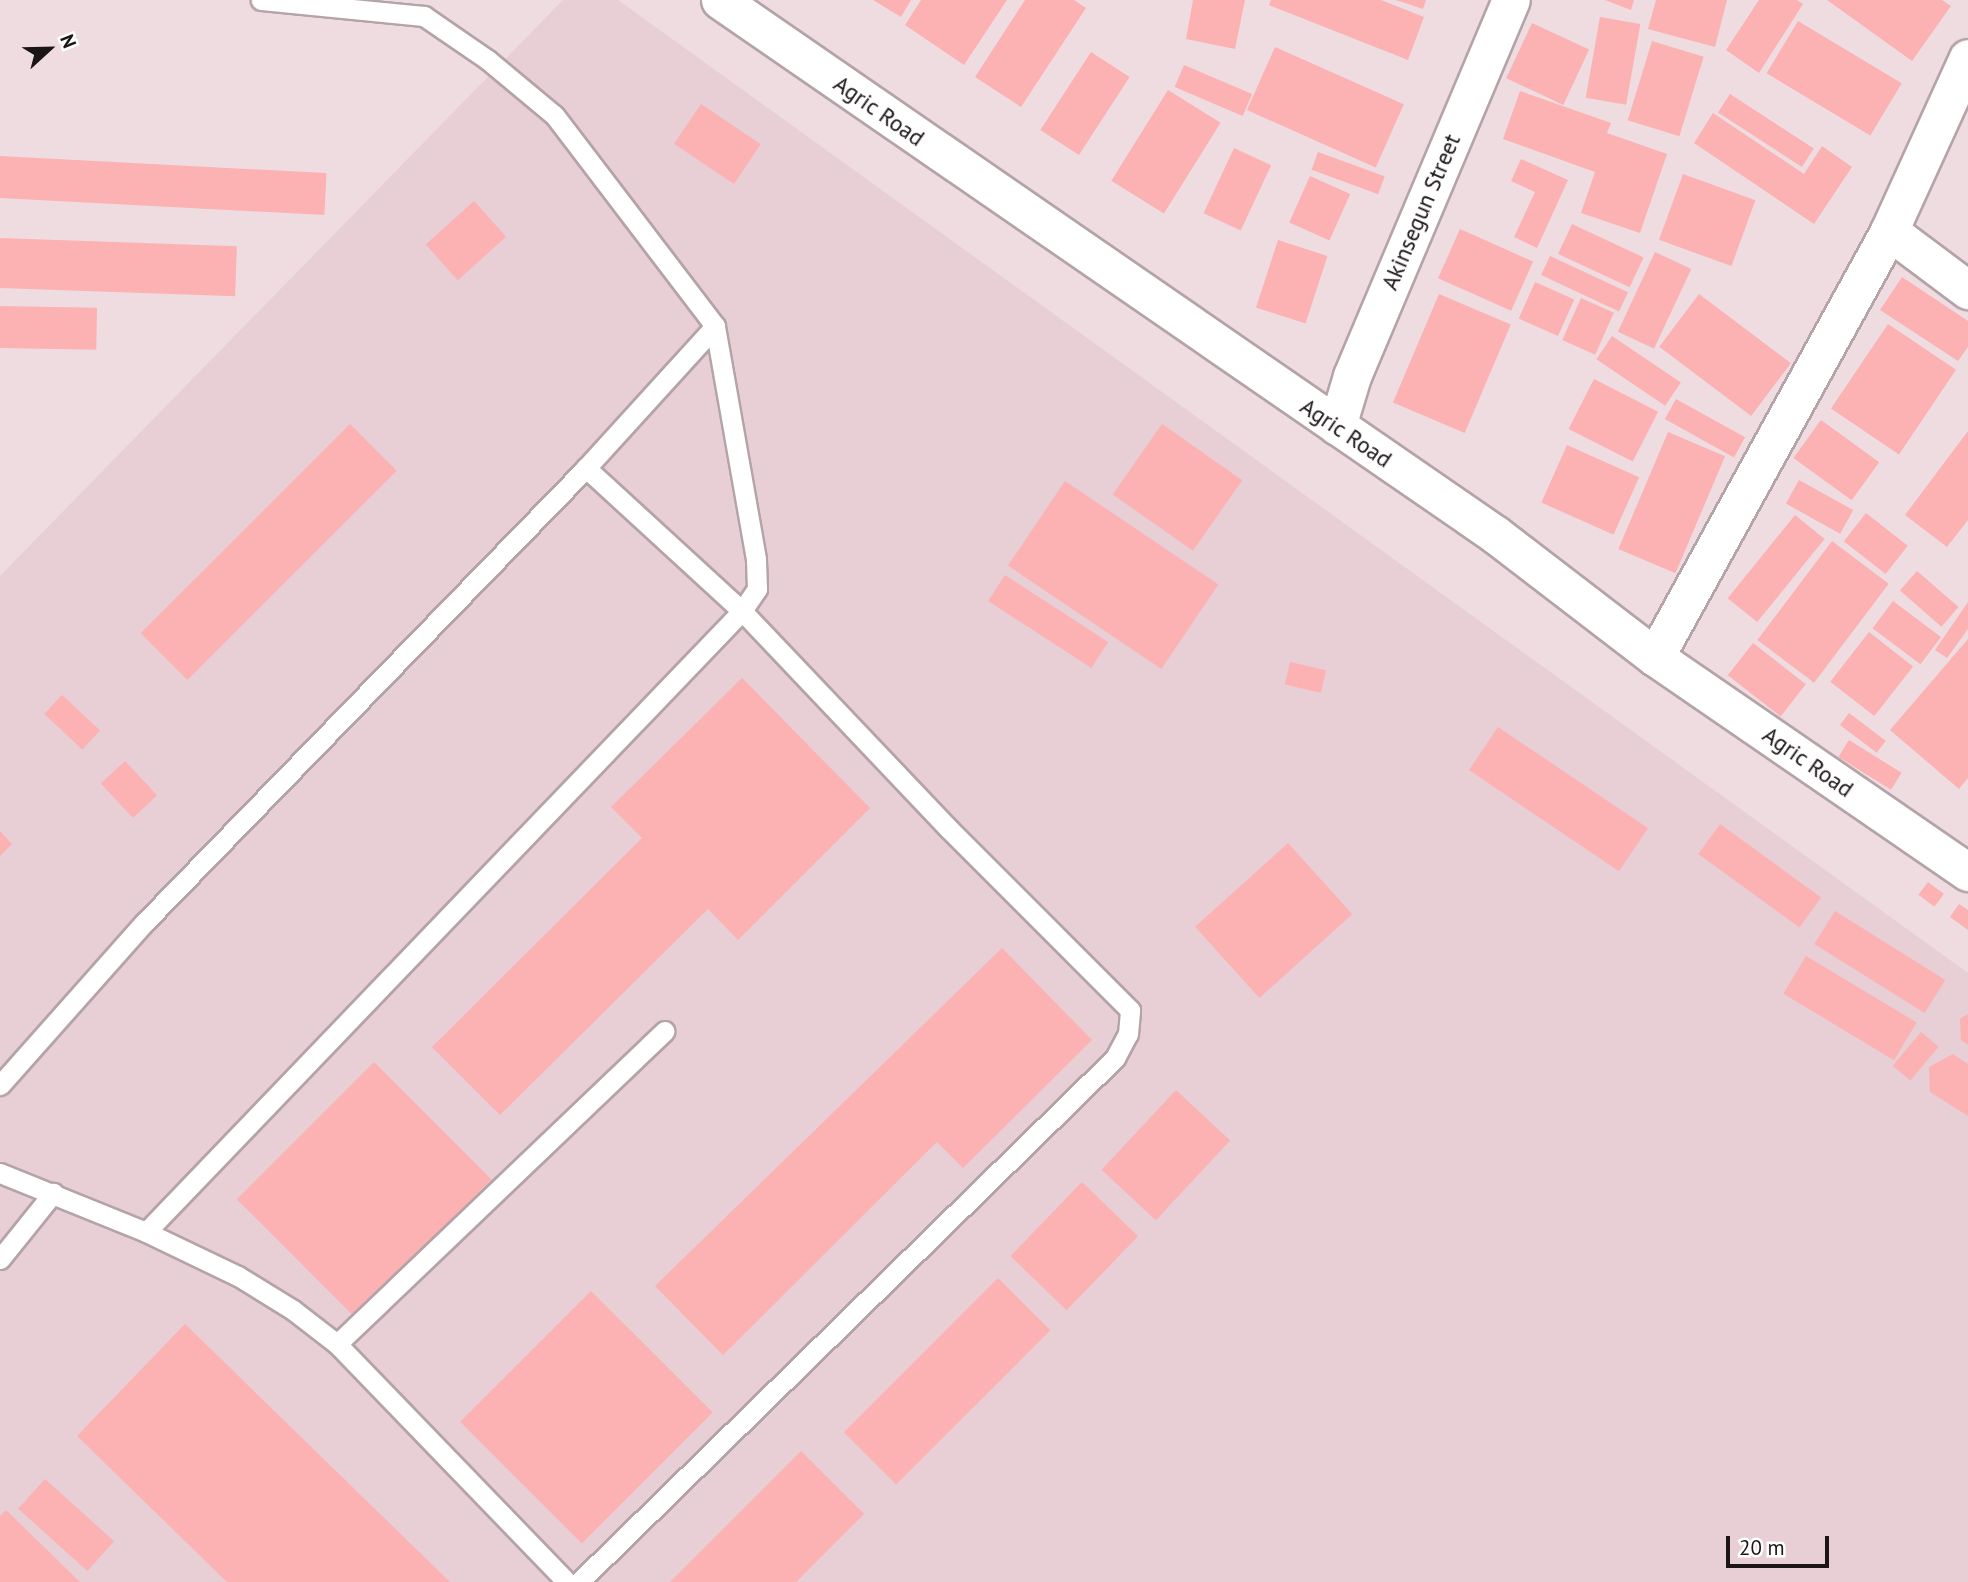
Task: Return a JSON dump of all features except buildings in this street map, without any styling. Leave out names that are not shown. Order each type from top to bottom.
[{"type":"street","name":"Agric Road","points":[[720,0],[1496,535],[1655,657],[1968,872]]},
{"type":"street","name":"Akinsegun Street","points":[[1337,426],[1352,376],[1511,0]]},
{"type":"street","points":[[1655,657],[1889,231],[1968,58]]},
{"type":"street","points":[[1889,231],[1968,290]]},
{"type":"lane","points":[[146,1232],[742,611],[757,589],[756,559],[715,326],[554,115],[488,60],[424,16],[261,0]]},
{"type":"lane","points":[[0,1085],[144,923],[586,468],[715,326]]},
{"type":"lane","points":[[579,1582],[1115,1058],[1128,1034],[1130,1010],[948,828],[742,611],[586,468]]},
{"type":"lane","points":[[337,1344],[664,1031]]},
{"type":"lane","points":[[0,1173],[146,1232],[238,1276],[293,1310],[337,1344],[567,1582]]},
{"type":"lane","points":[[0,1259],[53,1193]]},
{"type":"shaded area","points":[[563,0],[618,0],[1968,973],[1968,1582],[0,1582],[0,576]]}]
